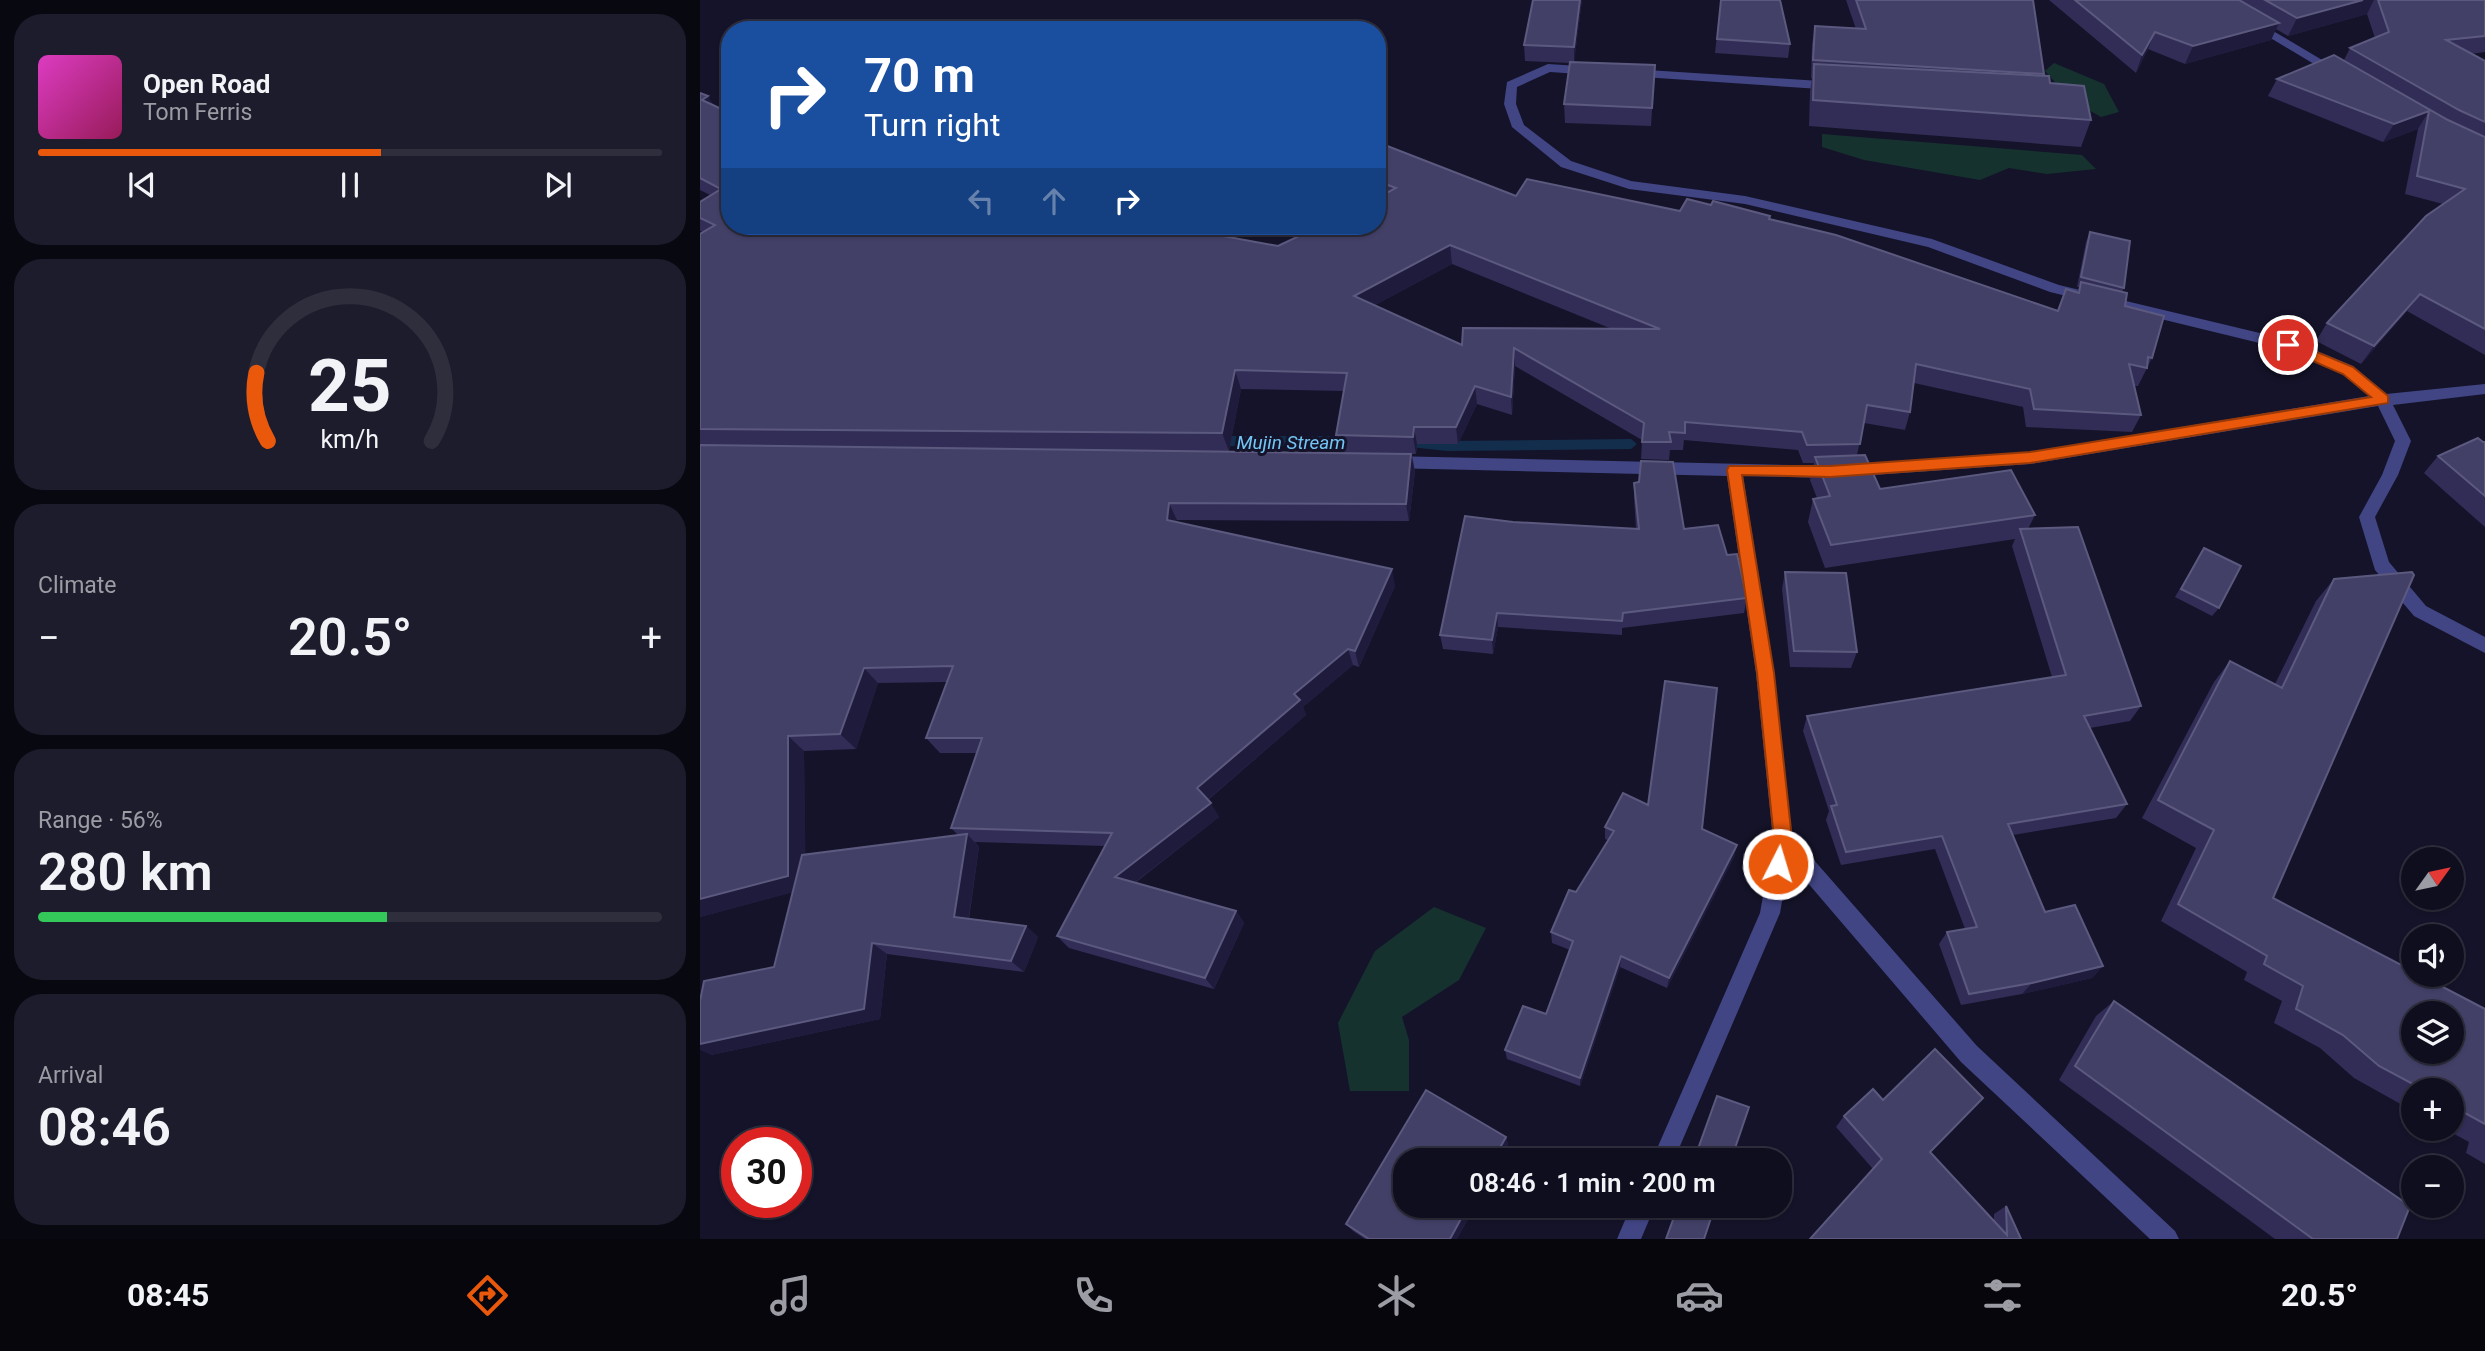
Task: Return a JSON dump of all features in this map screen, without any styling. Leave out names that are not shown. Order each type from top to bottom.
[{"type":"street","points":[[2213,0],[2346,77]]},
{"type":"street","points":[[1847,87],[1548,68],[1511,85],[1510,104],[1518,127],[1566,164],[1629,185],[1745,200],[1932,243],[2055,289],[2288,345],[2348,370],[2383,400],[2403,441],[2390,475],[2367,517],[2381,565],[2420,611],[2485,646]]},
{"type":"street","points":[[1373,462],[1830,472],[2030,458],[2383,400],[2485,389]]},
{"type":"street","points":[[1668,1148],[1770,913],[1783,839],[1765,673],[1734,470]]},
{"type":"street","points":[[1783,839],[1969,1054],[2168,1239]]},
{"type":"street","points":[[1629,1239],[1638,1218]]},
{"type":"green space","points":[[2054,63],[2104,84],[2119,112],[2101,117],[2071,100],[2045,71]]},
{"type":"green space","points":[[1822,134],[2082,155],[2096,169],[2047,174],[2009,168],[1980,180],[1864,160],[1822,147]]},
{"type":"green space","points":[[1434,907],[1486,928],[1459,980],[1402,1017],[1409,1040],[1409,1091],[1350,1091],[1338,1023],[1375,951]]},
{"type":"building","points":[[1533,0],[1580,0],[1574,47],[1524,45]]},
{"type":"building","points":[[1721,0],[1780,0],[1790,44],[1717,39]]},
{"type":"building","points":[[1856,0],[2033,0],[2044,74],[1813,60],[1815,26],[1866,29]]},
{"type":"building","points":[[2075,0],[2239,0],[2279,23],[2193,46],[2155,32],[2142,55]]},
{"type":"building","points":[[2265,0],[2363,0],[2297,18]]},
{"type":"building","points":[[2378,0],[2485,0],[2485,36],[2446,40],[2485,61],[2485,122],[2350,48],[2389,32]]},
{"type":"building","points":[[2334,55],[2448,120],[2485,137],[2485,329],[2420,294],[2374,346],[2327,323],[2426,216],[2465,189],[2417,176],[2429,111],[2394,124],[2277,79]]},
{"type":"building","points":[[1570,62],[1655,65],[1652,108],[1564,104]]},
{"type":"building","points":[[1814,64],[2049,76],[2050,83],[2084,86],[2091,120],[1813,100]]},
{"type":"building","points":[[700,93],[708,96],[702,100],[721,109],[721,189],[700,178]]},
{"type":"building","points":[[1386,145],[1516,196],[1527,179],[1680,211],[1687,199],[1711,205],[1713,201],[1770,216],[1769,219],[1836,235],[2058,311],[2066,289],[2079,293],[2081,282],[2127,293],[2125,306],[2164,316],[2152,358],[2148,357],[2147,368],[2129,364],[2141,415],[2034,409],[2030,389],[1916,364],[1910,412],[1867,405],[1860,444],[1807,445],[1802,432],[1685,422],[1685,433],[1669,432],[1671,442],[1642,442],[1644,423],[1514,348],[1511,397],[1475,386],[1456,427],[1414,427],[1413,437],[1336,435],[1347,373],[1235,370],[1222,433],[700,429],[700,234],[715,225],[700,218],[700,202],[721,189],[721,235],[1218,235],[1278,246],[1301,235],[1386,235],[1386,193],[1396,188],[1386,184]],"holes":[[[1450,245],[1660,329],[1463,328],[1462,345],[1354,296]]]},
{"type":"building","points":[[2090,232],[2130,241],[2124,288],[2081,277]]},
{"type":"building","points":[[2478,438],[2485,442],[2485,496],[2438,456]]},
{"type":"building","points":[[700,445],[1411,454],[1406,504],[1169,503],[1167,520],[1392,569],[1355,651],[1348,649],[1294,694],[1300,700],[1197,788],[1211,803],[1115,877],[1236,911],[1205,978],[1057,936],[1112,833],[951,828],[982,738],[926,738],[953,666],[864,668],[840,734],[788,736],[788,876],[700,899]]},
{"type":"building","points":[[1865,455],[1880,489],[2011,470],[2035,515],[1831,545],[1813,499],[1830,496],[1815,457]]},
{"type":"building","points":[[1641,461],[1673,462],[1684,529],[1718,525],[1727,555],[1737,554],[1747,598],[1623,613],[1622,621],[1497,613],[1492,640],[1440,635],[1465,516],[1513,522],[1639,529],[1634,483],[1639,482]]},
{"type":"building","points":[[2078,527],[2141,706],[2084,716],[2127,804],[2008,824],[2045,912],[2075,905],[2103,966],[2032,983],[1969,994],[1947,932],[1977,927],[1942,836],[1846,852],[1831,806],[1837,805],[1807,716],[2066,675],[2020,529]]},
{"type":"building","points":[[2204,548],[2241,566],[2219,608],[2181,589]]},
{"type":"building","points":[[1785,572],[1846,573],[1857,652],[1794,651]]},
{"type":"building","points":[[2412,572],[2414,575],[2273,898],[2401,965],[2401,987],[2443,987],[2485,1009],[2485,1124],[2464,1113],[2464,1078],[2402,1078],[2379,1066],[2343,1035],[2296,1009],[2303,986],[2264,964],[2267,956],[2178,904],[2214,830],[2158,800],[2230,661],[2282,688],[2334,579]]},
{"type":"building","points":[[1665,681],[1717,688],[1702,829],[1737,845],[1669,978],[1621,956],[1580,1078],[1505,1050],[1523,1006],[1546,1014],[1573,941],[1551,932],[1569,890],[1576,892],[1614,831],[1605,827],[1623,793],[1648,805]]},
{"type":"building","points":[[967,834],[954,917],[1026,926],[1011,961],[872,943],[864,1009],[700,1044],[700,1001],[704,981],[774,967],[802,855]]},
{"type":"building","points":[[2114,1001],[2401,1200],[2401,1218],[2405,1218],[2397,1239],[2313,1239],[2075,1066]]},
{"type":"building","points":[[1935,1049],[1983,1098],[1930,1152],[2007,1235],[2006,1206],[2021,1239],[1810,1239],[1882,1159],[1844,1116],[1873,1089],[1883,1100]]},
{"type":"building","points":[[1426,1090],[1506,1137],[1500,1148],[1393,1148],[1393,1218],[1461,1218],[1450,1239],[1369,1239],[1346,1224]]},
{"type":"building","points":[[1717,1096],[1749,1107],[1735,1148],[1698,1148]]},
{"type":"building","points":[[1674,1218],[1711,1218],[1704,1239],[1666,1239]]},
{"type":"waterway","name":"Mujin Stream","points":[[1212,441],[1356,441]]},
{"type":"waterway","name":"Mujin Stream","points":[[1405,443],[1447,446],[1631,444]]},
{"type":"route","points":[[1778,864],[1783,839],[1765,673],[1734,470],[1830,472],[2030,458],[2383,400],[2348,370],[2288,345]]}]
